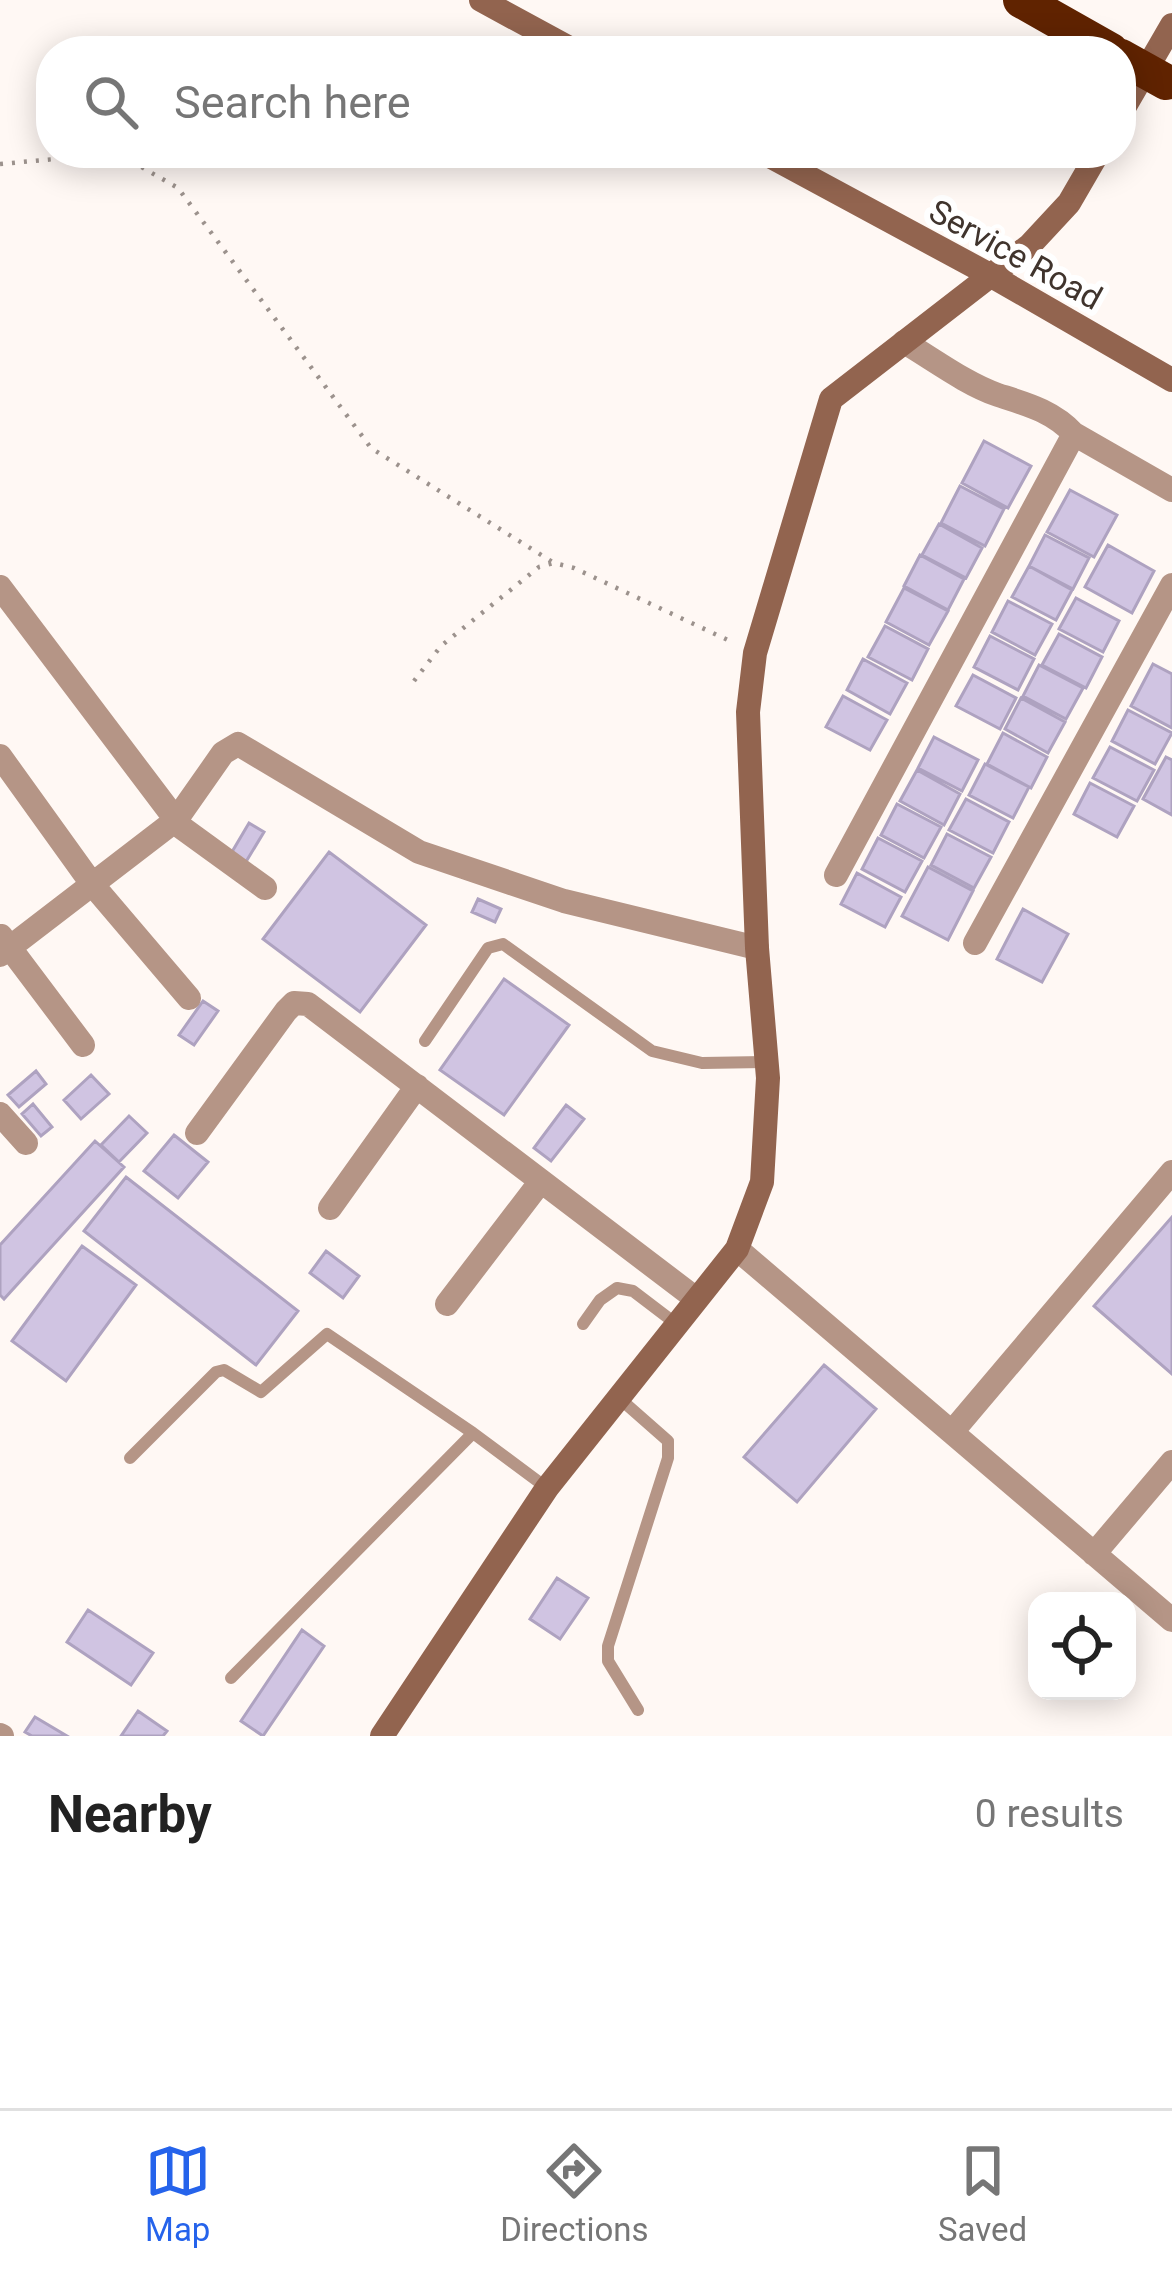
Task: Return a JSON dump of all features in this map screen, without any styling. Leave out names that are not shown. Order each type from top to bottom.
[{"type":"highway","points":[[1022,0],[1085,36]]},
{"type":"highway","points":[[1136,65],[1169,84]]},
{"type":"street","points":[[481,0],[547,36]]},
{"type":"street","points":[[1136,87],[1172,25]]},
{"type":"street","name":"Service Road","points":[[792,168],[1172,380]]},
{"type":"street","points":[[382,1736],[547,1488],[737,1249],[762,1182],[766,1062],[748,712],[755,653],[831,399],[1030,245],[1069,202],[1089,168]]},
{"type":"street","points":[[904,342],[997,395],[1010,409],[1052,430],[1074,434],[1172,490]]},
{"type":"street","points":[[836,874],[1074,434]]},
{"type":"street","points":[[975,944],[1172,585]]},
{"type":"street","points":[[0,587],[175,821],[265,888]]},
{"type":"street","points":[[83,1045],[3,946],[175,821],[223,753],[238,745],[419,852],[563,901],[757,948]]},
{"type":"street","points":[[0,756],[92,884],[189,998]]},
{"type":"street","points":[[197,1133],[294,1004],[308,1004],[695,1298]]},
{"type":"street","points":[[330,1208],[417,1086]]},
{"type":"street","points":[[0,1114],[26,1143]]},
{"type":"street","points":[[952,1432],[1172,1172]]},
{"type":"street","points":[[447,1304],[541,1181]]},
{"type":"street","points":[[737,1249],[1172,1620]]},
{"type":"street","points":[[1094,1554],[1172,1462]]},
{"type":"lane","points":[[425,1040],[488,948],[503,944],[652,1052],[702,1063],[766,1062]]},
{"type":"lane","points":[[583,1324],[600,1300],[617,1288],[633,1291],[675,1323]]},
{"type":"lane","points":[[130,1458],[215,1372],[224,1370],[261,1392],[327,1334],[547,1488]]},
{"type":"lane","points":[[617,1396],[668,1441],[668,1458],[608,1646],[608,1661],[638,1710]]},
{"type":"lane","points":[[231,1678],[473,1433]]},
{"type":"path","points":[[0,164],[36,161]]},
{"type":"path","points":[[143,168],[178,188],[371,448],[554,563],[574,568],[755,653]]},
{"type":"path","points":[[414,681],[441,646],[539,567],[554,563]]},
{"type":"building","points":[[984,441],[1031,466],[1008,508],[962,483]]},
{"type":"building","points":[[960,486],[1004,509],[985,546],[941,523]]},
{"type":"building","points":[[1070,490],[1117,515],[1094,557],[1047,532]]},
{"type":"building","points":[[939,524],[982,548],[966,578],[922,555]]},
{"type":"building","points":[[1045,535],[1089,558],[1073,589],[1029,566]]},
{"type":"building","points":[[1108,545],[1154,571],[1132,613],[1085,587]]},
{"type":"building","points":[[920,555],[964,579],[948,610],[904,586]]},
{"type":"building","points":[[1029,566],[1072,590],[1056,620],[1012,597]]},
{"type":"building","points":[[904,588],[948,611],[929,645],[886,622]]},
{"type":"building","points":[[1076,598],[1119,621],[1103,652],[1059,629]]},
{"type":"building","points":[[1008,601],[1052,624],[1035,655],[992,632]]},
{"type":"building","points":[[885,626],[928,649],[912,680],[868,657]]},
{"type":"building","points":[[1059,634],[1102,657],[1086,688],[1042,665]]},
{"type":"building","points":[[990,636],[1034,659],[1018,690],[974,667]]},
{"type":"building","points":[[863,659],[907,683],[890,714],[847,690]]},
{"type":"building","points":[[1153,664],[1172,674],[1172,728],[1131,706]]},
{"type":"building","points":[[1039,665],[1083,688],[1066,719],[1023,696]]},
{"type":"building","points":[[973,675],[1016,698],[1000,729],[956,706]]},
{"type":"building","points":[[843,696],[887,720],[870,750],[826,727]]},
{"type":"building","points":[[1021,698],[1065,722],[1048,753],[1005,729]]},
{"type":"building","points":[[1128,710],[1172,733],[1155,764],[1112,741]]},
{"type":"building","points":[[1003,733],[1047,757],[1031,788],[987,764]]},
{"type":"building","points":[[934,737],[978,760],[962,791],[918,768]]},
{"type":"building","points":[[1110,747],[1154,770],[1137,801],[1093,778]]},
{"type":"building","points":[[1166,757],[1172,760],[1172,815],[1143,799]]},
{"type":"building","points":[[985,764],[1029,787],[1013,818],[969,795]]},
{"type":"building","points":[[917,770],[960,794],[944,825],[900,801]]},
{"type":"building","points":[[1090,783],[1134,806],[1117,837],[1074,814]]},
{"type":"building","points":[[966,799],[1009,822],[993,853],[949,830]]},
{"type":"building","points":[[897,804],[941,827],[924,858],[881,835]]},
{"type":"building","points":[[249,823],[264,832],[244,865],[229,857]]},
{"type":"building","points":[[947,834],[991,857],[974,888],[931,865]]},
{"type":"building","points":[[878,838],[922,861],[905,892],[862,869]]},
{"type":"building","points":[[329,852],[426,925],[360,1012],[263,939]]},
{"type":"building","points":[[928,867],[973,891],[948,940],[902,916]]},
{"type":"building","points":[[857,873],[901,897],[885,927],[841,904]]},
{"type":"building","points":[[478,899],[501,909],[495,922],[472,912]]},
{"type":"building","points":[[1023,909],[1068,934],[1042,982],[997,959]]},
{"type":"building","points":[[504,979],[569,1025],[504,1115],[440,1070]]},
{"type":"building","points":[[203,1001],[218,1011],[194,1045],[179,1035]]},
{"type":"building","points":[[36,1071],[46,1084],[19,1107],[8,1095]]},
{"type":"building","points":[[91,1075],[109,1094],[81,1119],[64,1100]]},
{"type":"building","points":[[33,1104],[52,1127],[41,1136],[22,1114]]},
{"type":"building","points":[[566,1105],[584,1119],[551,1161],[534,1148]]},
{"type":"building","points":[[129,1116],[147,1133],[119,1162],[101,1145]]},
{"type":"building","points":[[174,1135],[208,1162],[178,1198],[144,1171]]},
{"type":"building","points":[[95,1141],[124,1167],[4,1299],[0,1295],[0,1245]]},
{"type":"building","points":[[126,1177],[298,1311],[256,1365],[84,1231]]},
{"type":"building","points":[[1172,1217],[1172,1374],[1094,1306]]},
{"type":"building","points":[[82,1246],[136,1285],[66,1381],[12,1341]]},
{"type":"building","points":[[326,1251],[359,1276],[343,1298],[310,1273]]},
{"type":"building","points":[[824,1365],[876,1409],[797,1502],[744,1457]]},
{"type":"building","points":[[557,1578],[588,1598],[560,1639],[530,1619]]},
{"type":"building","points":[[88,1610],[153,1653],[131,1685],[67,1642]]},
{"type":"building","points":[[302,1630],[324,1646],[263,1736],[241,1721]]},
{"type":"building","points":[[138,1711],[167,1731],[163,1736],[121,1736]]},
{"type":"building","points":[[35,1717],[67,1736],[25,1732]]}]
